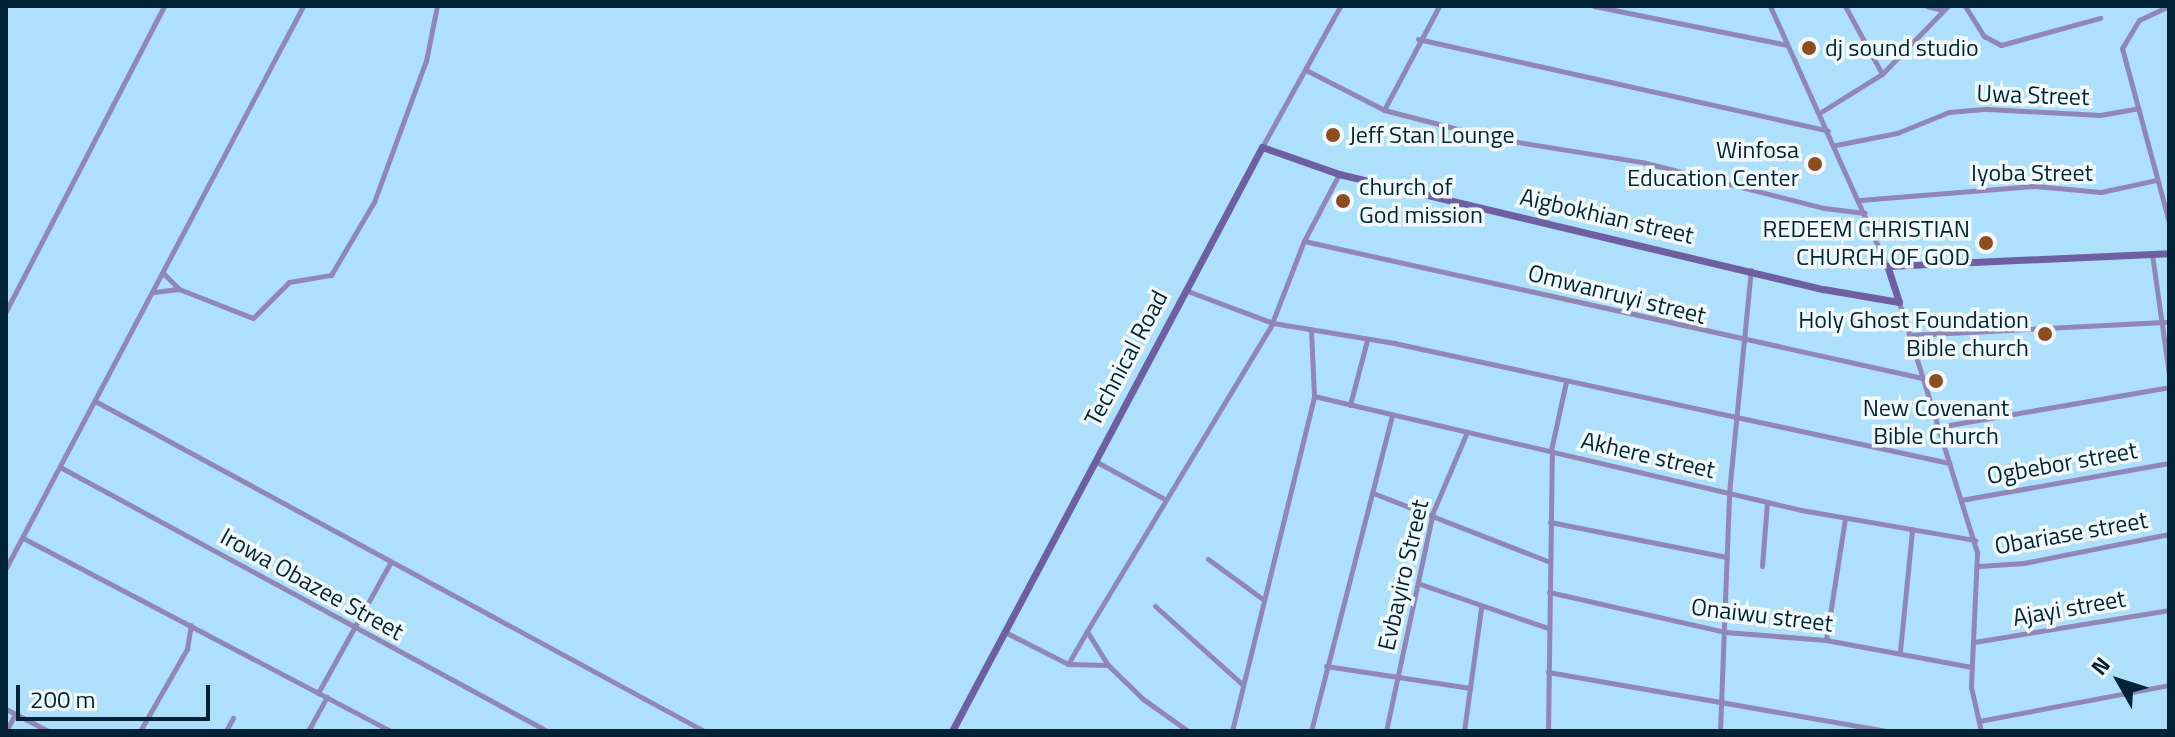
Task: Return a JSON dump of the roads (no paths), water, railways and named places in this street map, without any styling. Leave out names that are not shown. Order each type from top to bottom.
[{"type":"street","points":[[6,311],[164,6]]},
{"type":"street","points":[[6,568],[303,6]]},
{"type":"street","points":[[163,273],[179,289],[257,318],[289,282],[331,275],[374,202],[426,61],[437,6]]},
{"type":"street","name":"Technical Road","points":[[952,731],[1185,290],[1340,6]]},
{"type":"street","points":[[1384,110],[1418,39],[1439,6]]},
{"type":"street","points":[[1594,6],[1787,45]]},
{"type":"street","points":[[1770,6],[1836,145],[1887,266],[1975,540],[1979,566],[1972,667],[1981,731]]},
{"type":"street","points":[[1845,6],[1882,74]]},
{"type":"street","points":[[1927,6],[1945,8]]},
{"type":"street","points":[[1965,6],[1984,36],[2001,45],[2100,18]]},
{"type":"street","points":[[2169,6],[2139,20],[2122,48],[2169,222]]},
{"type":"street","points":[[1821,112],[1882,74],[1945,8]]},
{"type":"street","points":[[1418,39],[1828,131]]},
{"type":"street","points":[[1306,70],[1384,110],[1493,138],[1642,162],[1824,208],[1865,213]]},
{"type":"street","name":"Uwa Street","points":[[1836,145],[1897,133],[1949,112],[1987,109],[2100,115],[2138,108]]},
{"type":"street","name":"Aigbokhian street","points":[[1262,147],[1339,174],[1899,302]]},
{"type":"street","points":[[1068,664],[1163,498],[1273,323],[1304,241],[1339,174]]},
{"type":"street","name":"Iyoba Street","points":[[1860,200],[2035,186],[2101,192],[2156,180]]},
{"type":"street","name":"Omwanruyi street","points":[[1304,241],[1744,341],[1922,378]]},
{"type":"street","points":[[1887,266],[2169,253]]},
{"type":"street","points":[[2152,254],[2166,322],[2169,375]]},
{"type":"street","points":[[1720,731],[1729,493],[1751,270]]},
{"type":"street","points":[[154,292],[179,289]]},
{"type":"street","points":[[1185,290],[1273,323],[1368,339],[1735,420],[1949,463]]},
{"type":"street","points":[[1909,335],[2166,322]]},
{"type":"street","points":[[1232,731],[1261,598],[1314,396],[1311,331]]},
{"type":"street","points":[[1350,405],[1368,339]]},
{"type":"street","points":[[1548,731],[1551,451],[1566,382]]},
{"type":"street","points":[[1938,427],[2169,387]]},
{"type":"street","name":"Akhere street","points":[[1314,396],[1767,502],[1975,540]]},
{"type":"street","points":[[95,401],[704,731]]},
{"type":"street","points":[[1311,731],[1392,415]]},
{"type":"street","name":"Evbayiro Street","points":[[1386,731],[1433,512],[1467,432]]},
{"type":"street","points":[[1095,461],[1163,498]]},
{"type":"street","name":"Ogbebor street","points":[[1961,500],[2169,463]]},
{"type":"street","name":"Irowa Obazee Street","points":[[60,467],[547,731]]},
{"type":"street","points":[[1373,493],[1433,512],[1463,531],[1550,562]]},
{"type":"street","points":[[1762,566],[1767,502]]},
{"type":"street","points":[[1826,640],[1845,518]]},
{"type":"street","points":[[1550,522],[1727,557]]},
{"type":"street","points":[[1900,651],[1912,530]]},
{"type":"street","name":"Obariase street","points":[[1979,566],[2024,563],[2169,534]]},
{"type":"street","points":[[23,538],[391,731]]},
{"type":"street","points":[[1208,559],[1261,598]]},
{"type":"street","points":[[318,693],[390,563]]},
{"type":"street","points":[[1420,584],[1481,608],[1548,628]]},
{"type":"street","name":"Onaiwu street","points":[[1549,592],[1725,632],[1826,640],[1900,651],[1972,667]]},
{"type":"street","points":[[1155,606],[1242,684]]},
{"type":"street","points":[[1464,731],[1481,608]]},
{"type":"street","name":"Ajayi street","points":[[1974,642],[2169,610]]},
{"type":"street","points":[[140,731],[193,628]]},
{"type":"street","points":[[1087,631],[1108,665],[1143,699],[1188,731]]},
{"type":"street","points":[[1005,632],[1068,664],[1108,665]]},
{"type":"street","points":[[1326,666],[1398,674],[1470,688]]},
{"type":"street","points":[[1548,672],[1721,698],[1885,731]]},
{"type":"street","points":[[1979,721],[2169,685]]},
{"type":"street","points":[[308,731],[327,697]]},
{"type":"street","points":[[6,709],[48,731]]},
{"type":"street","points":[[6,731],[15,714]]},
{"type":"street","points":[[226,731],[233,718]]},
{"type":"place","name":"dj sound studio","points":[[1809,48]]},
{"type":"place","name":"Jeff Stan Lounge","points":[[1333,135]]},
{"type":"place","name":"Winfosa Education Center","points":[[1815,164]]},
{"type":"place","name":"church of God mission","points":[[1343,201]]},
{"type":"place","name":"REDEEM CHRISTIAN CHURCH OF GOD","points":[[1986,243]]},
{"type":"place","name":"Holy Ghost Foundation Bible church","points":[[2045,334]]},
{"type":"place","name":"New Covenant Bible Church","points":[[1936,381]]}]
